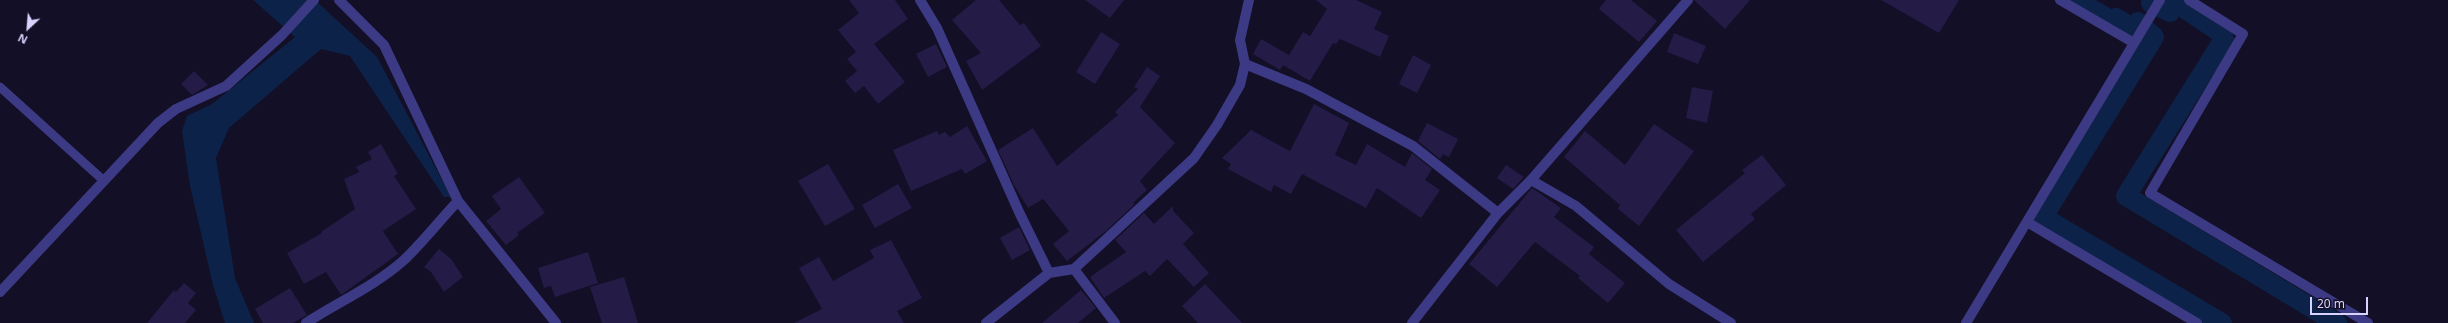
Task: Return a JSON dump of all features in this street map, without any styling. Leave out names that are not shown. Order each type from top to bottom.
[{"type":"street","points":[[0,292],[103,180],[158,123],[176,109],[226,86],[282,34],[314,0]]},
{"type":"street","points":[[339,0],[384,45],[458,201],[556,323]]},
{"type":"street","points":[[920,0],[937,28],[1019,212],[1049,273]]},
{"type":"street","points":[[986,323],[1049,273],[1074,269],[1194,158],[1240,86],[1245,64],[1240,40],[1249,0]]},
{"type":"street","points":[[1412,323],[1498,213],[1531,180],[1688,0]]},
{"type":"street","points":[[2060,0],[2134,43]]},
{"type":"street","points":[[2189,0],[2243,34],[2150,193],[2368,323]]},
{"type":"street","points":[[1966,323],[2159,1]]},
{"type":"street","points":[[1245,64],[1306,89],[1413,146],[1498,213]]},
{"type":"street","points":[[1531,180],[1576,206],[1669,284],[1731,323]]},
{"type":"street","points":[[306,323],[334,304],[368,286],[404,260],[458,201]]},
{"type":"street","points":[[2027,222],[2197,323]]},
{"type":"street","points":[[1074,269],[1115,323]]},
{"type":"lane","points":[[0,87],[103,180]]},
{"type":"water","points":[[253,0],[315,0],[377,57],[451,197],[444,197],[350,56],[321,49],[229,128],[216,158],[235,278],[254,323],[225,323],[213,285],[190,186],[182,131],[187,116],[212,104],[295,37]]},
{"type":"building","points":[[849,0],[895,0],[908,19],[874,44],[905,82],[878,104],[864,86],[855,93],[845,81],[857,71],[847,59],[856,52],[838,30],[859,13]]},
{"type":"building","points":[[976,0],[999,0],[1020,25],[1024,23],[1041,46],[982,90],[966,61],[981,53],[952,20]]},
{"type":"building","points":[[1085,0],[1124,0],[1110,18]]},
{"type":"building","points":[[1316,0],[1356,0],[1382,12],[1374,29],[1389,36],[1380,57],[1340,39],[1336,44],[1333,43],[1310,81],[1283,65],[1303,32],[1310,36],[1327,9]]},
{"type":"building","points":[[1606,0],[1631,0],[1657,21],[1639,42],[1599,9]]},
{"type":"building","points":[[1694,0],[1750,0],[1725,29]]},
{"type":"building","points":[[1881,0],[1959,0],[1939,33]]},
{"type":"building","points":[[1101,32],[1120,44],[1095,84],[1076,72]]},
{"type":"building","points":[[1674,33],[1706,46],[1698,64],[1667,52]]},
{"type":"building","points":[[1261,39],[1289,55],[1280,70],[1253,54]]},
{"type":"building","points":[[936,44],[947,67],[928,77],[916,54]]},
{"type":"building","points":[[1413,55],[1431,65],[1417,93],[1399,84]]},
{"type":"building","points":[[1147,67],[1160,76],[1140,107],[1175,143],[1140,181],[1147,190],[1133,203],[1135,204],[1106,231],[1067,261],[1053,244],[1069,231],[1043,199],[1028,208],[1014,185],[998,150],[1033,128],[1057,166],[1118,115],[1115,112],[1138,89],[1134,87]]},
{"type":"building","points":[[194,71],[208,85],[192,95],[181,84]]},
{"type":"building","points":[[1692,87],[1713,91],[1707,123],[1686,118]]},
{"type":"building","points":[[1314,104],[1349,123],[1335,155],[1356,165],[1367,144],[1405,167],[1412,153],[1432,169],[1425,180],[1440,190],[1421,218],[1377,188],[1366,208],[1302,174],[1291,194],[1274,185],[1271,192],[1228,169],[1231,164],[1222,158],[1251,130],[1290,151]]},
{"type":"building","points":[[1427,123],[1458,139],[1449,157],[1443,154],[1440,159],[1418,141]]},
{"type":"building","points":[[1654,124],[1694,151],[1639,226],[1618,209],[1620,205],[1564,157],[1585,131],[1625,165]]},
{"type":"building","points":[[967,126],[987,161],[965,174],[962,169],[911,191],[893,150],[937,131],[939,135],[945,132],[950,137]]},
{"type":"building","points":[[381,144],[398,174],[394,176],[416,209],[383,231],[398,254],[341,295],[326,272],[304,284],[287,253],[322,233],[321,232],[355,209],[344,179],[359,172],[356,167],[372,159],[368,152]]},
{"type":"building","points":[[1762,155],[1786,185],[1751,214],[1755,219],[1703,262],[1676,230],[1745,173],[1742,170]]},
{"type":"building","points":[[828,164],[855,209],[825,226],[798,181]]},
{"type":"building","points":[[1506,165],[1524,177],[1513,189],[1497,178]]},
{"type":"building","points":[[519,177],[545,213],[517,233],[519,235],[506,245],[486,221],[501,209],[492,196]]},
{"type":"building","points":[[898,184],[912,208],[875,228],[862,205]]},
{"type":"building","points":[[1532,188],[1561,208],[1554,217],[1594,247],[1589,254],[1625,283],[1608,303],[1578,278],[1580,276],[1535,242],[1497,287],[1469,264]]},
{"type":"building","points":[[1173,206],[1173,211],[1194,233],[1183,244],[1209,273],[1194,287],[1167,259],[1150,276],[1145,271],[1104,298],[1090,277],[1126,252],[1115,240],[1144,213],[1154,224]]},
{"type":"building","points":[[1019,227],[1030,250],[1012,260],[1000,238]]},
{"type":"building","points":[[891,240],[922,298],[897,311],[904,323],[794,323],[822,309],[799,268],[819,257],[833,281],[874,258],[870,250]]},
{"type":"building","points":[[439,249],[451,259],[463,277],[444,292],[431,272],[424,267]]},
{"type":"building","points":[[588,252],[598,283],[555,297],[551,286],[544,288],[538,268]]},
{"type":"building","points":[[624,277],[638,323],[602,323],[590,287]]},
{"type":"building","points":[[184,283],[196,293],[188,303],[196,310],[185,323],[147,323],[174,290],[176,292]]},
{"type":"building","points":[[1205,284],[1242,323],[1198,323],[1182,306]]},
{"type":"building","points":[[290,288],[307,315],[293,323],[263,323],[255,309]]},
{"type":"building","points":[[1081,290],[1096,308],[1078,323],[1042,323]]},
{"type":"waterway","points":[[2076,0],[2112,21],[2116,18],[2133,28],[2138,22],[2154,37],[2043,217],[2222,323]]},
{"type":"waterway","points":[[2152,0],[2151,3],[2170,12],[2175,2],[2221,33],[2224,39],[2126,196],[2337,323]]}]
